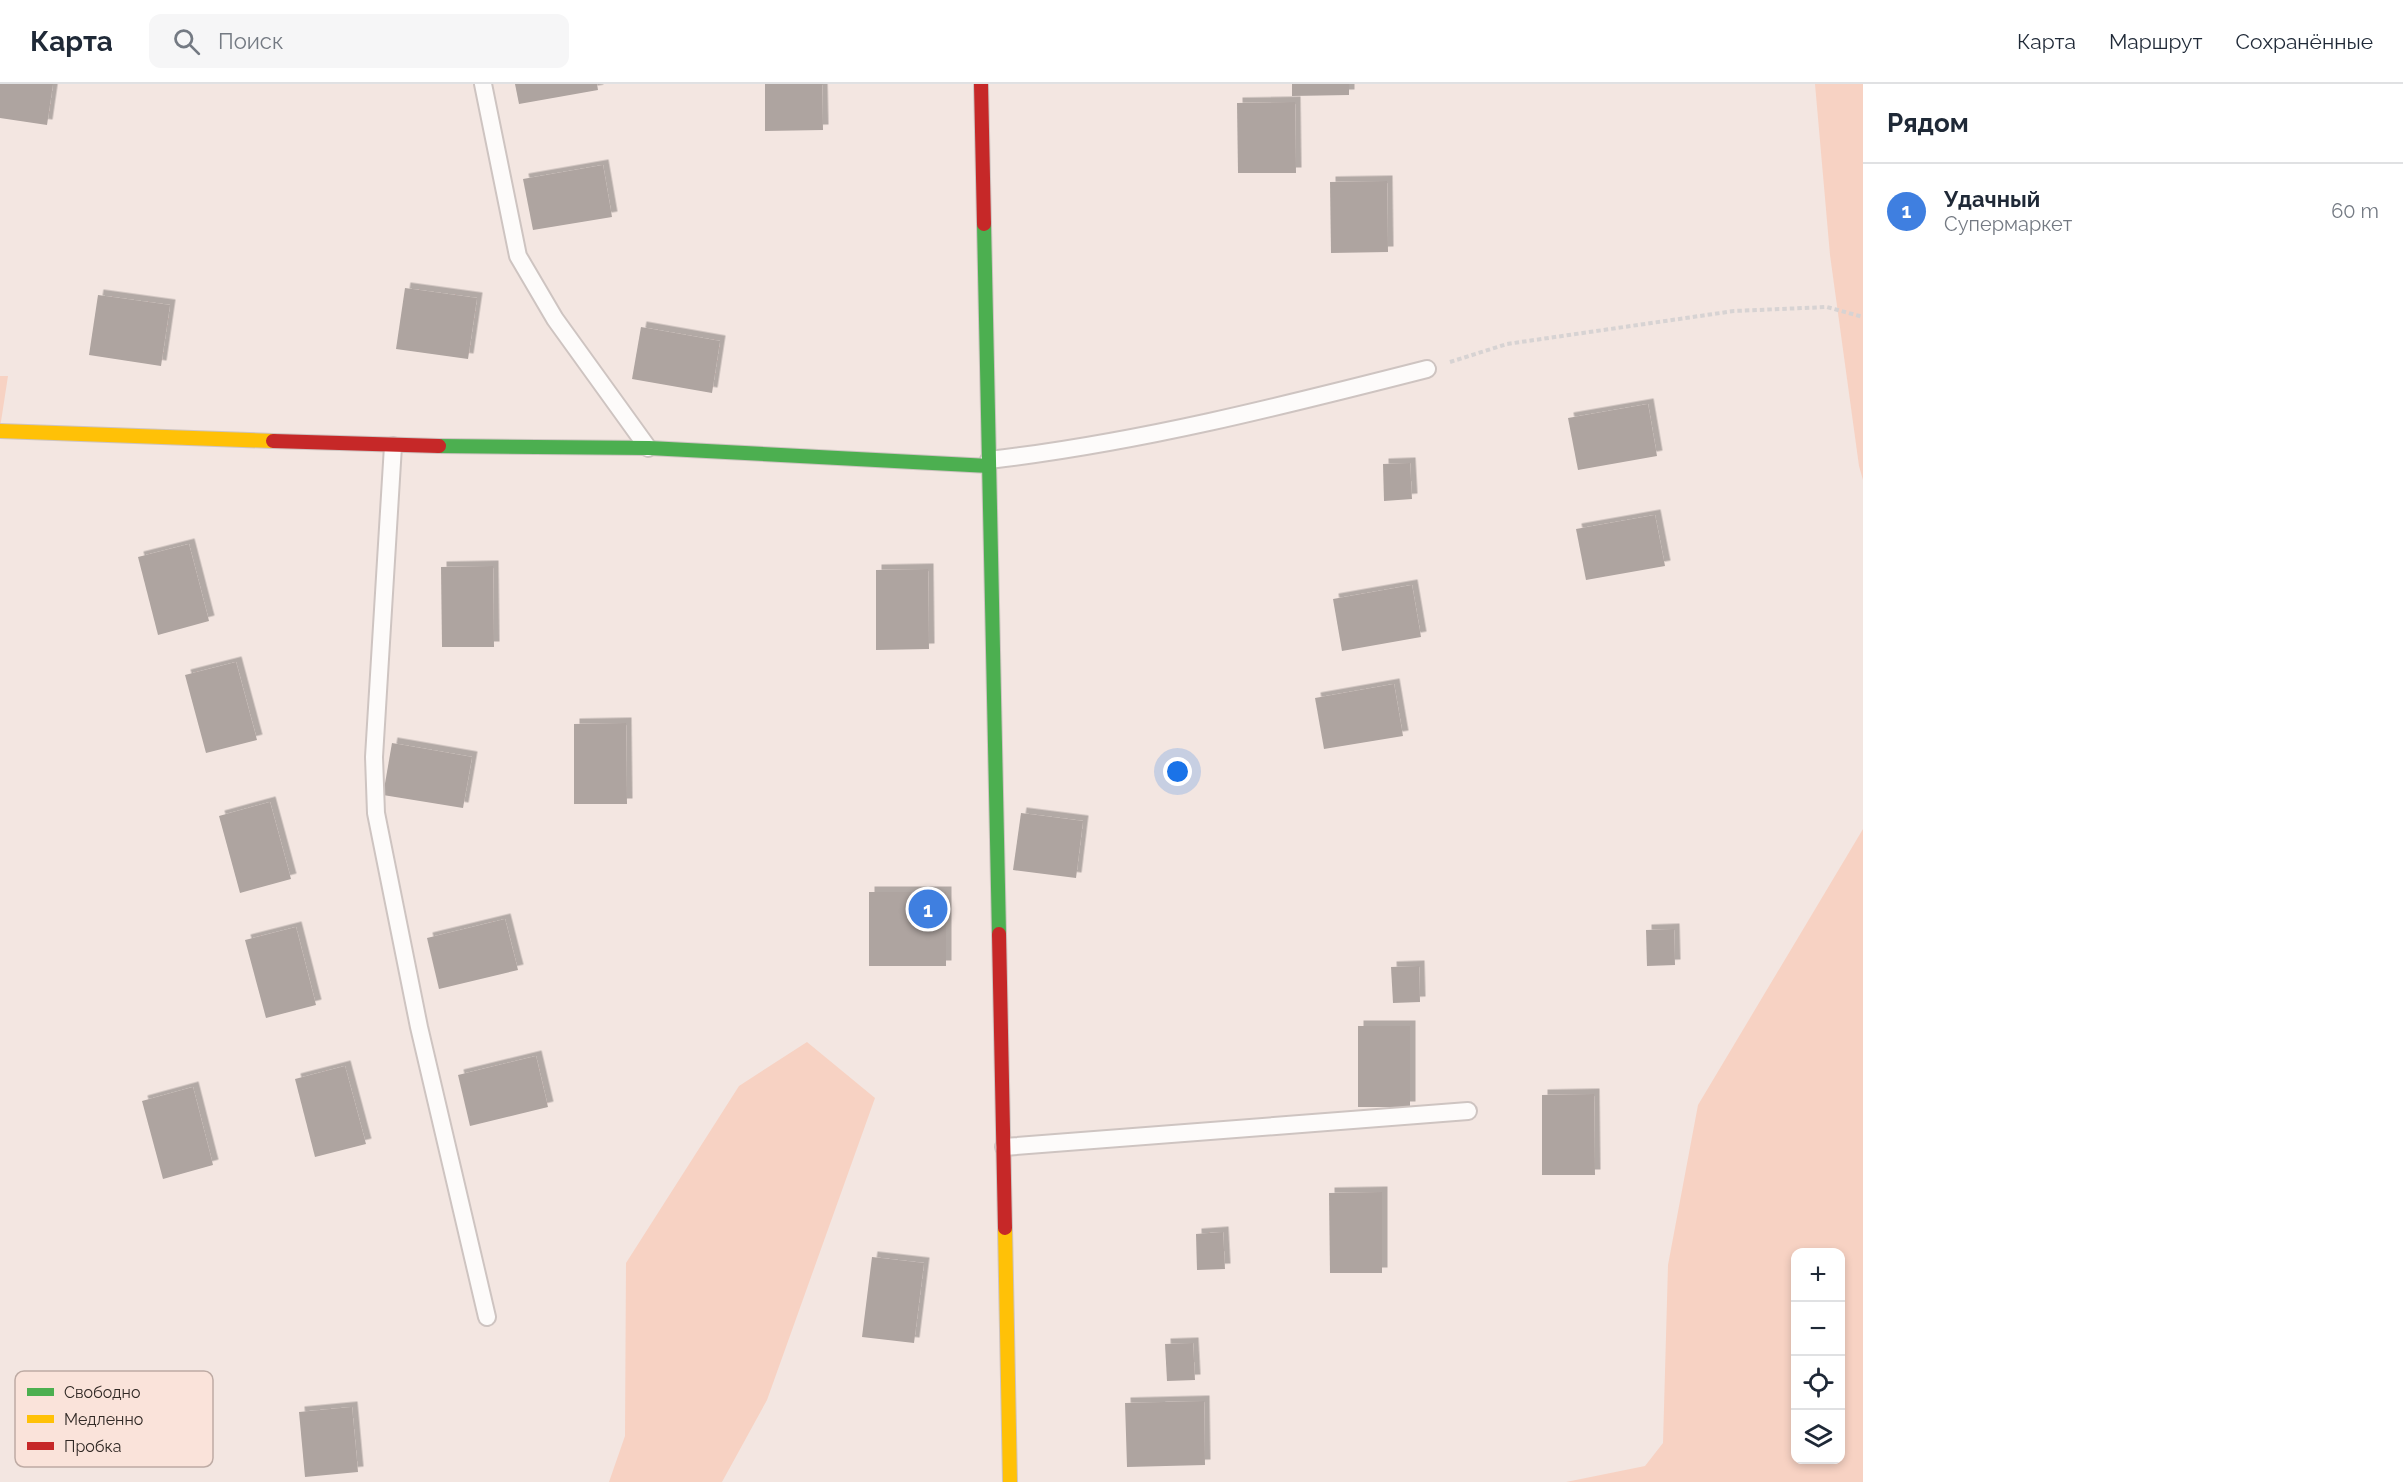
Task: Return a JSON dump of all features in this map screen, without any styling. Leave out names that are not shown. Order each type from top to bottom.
[{"type":"street","points":[[981,84],[1010,1482]]},
{"type":"street","points":[[0,431],[393,446],[649,448],[989,463]]},
{"type":"lane","points":[[483,84],[518,256],[555,319],[649,448]]},
{"type":"lane","points":[[989,463],[1247,415],[1427,369]]},
{"type":"lane","points":[[393,446],[374,757],[376,813],[419,1027],[487,1317]]},
{"type":"lane","points":[[1004,1148],[1468,1111]]},
{"type":"path","points":[[1427,369],[1507,344],[1734,311],[1827,307],[1863,317]]},
{"type":"shaded area","points":[[1815,84],[1863,84],[1863,480],[1859,466],[1830,255]]},
{"type":"shaded area","points":[[0,376],[8,376],[0,428]]},
{"type":"shaded area","points":[[1863,829],[1863,1482],[1566,1482],[1645,1466],[1663,1443],[1668,1265],[1698,1105]]},
{"type":"shaded area","points":[[807,1042],[875,1098],[767,1400],[722,1482],[609,1482],[625,1436],[626,1263],[739,1086]]},
{"type":"building","points":[[0,84],[53,84],[47,125],[0,118]]},
{"type":"building","points":[[515,84],[597,84],[598,90],[519,104]]},
{"type":"building","points":[[765,84],[822,84],[823,130],[765,131]]},
{"type":"building","points":[[1292,84],[1349,84],[1349,95],[1292,96]]},
{"type":"building","points":[[1295,102],[1296,173],[1238,173],[1237,103]]},
{"type":"building","points":[[603,165],[612,217],[533,230],[523,179]]},
{"type":"building","points":[[1387,181],[1388,252],[1331,253],[1330,182]]},
{"type":"building","points":[[405,288],[477,298],[468,359],[396,349]]},
{"type":"building","points":[[98,295],[170,305],[161,366],[89,355]]},
{"type":"building","points":[[641,327],[720,341],[712,393],[632,379]]},
{"type":"building","points":[[1648,404],[1657,456],[1578,470],[1568,418]]},
{"type":"building","points":[[1410,463],[1412,499],[1384,501],[1383,464]]},
{"type":"building","points":[[1655,515],[1665,566],[1586,580],[1576,529]]},
{"type":"building","points":[[189,544],[209,621],[158,635],[138,557]]},
{"type":"building","points":[[493,566],[494,647],[442,647],[441,567]]},
{"type":"building","points":[[928,569],[929,649],[876,650],[876,570]]},
{"type":"building","points":[[1412,585],[1421,637],[1342,651],[1333,599]]},
{"type":"building","points":[[236,662],[257,740],[206,753],[185,675]]},
{"type":"building","points":[[1394,684],[1403,736],[1324,749],[1315,698]]},
{"type":"building","points":[[626,723],[627,804],[574,804],[574,724]]},
{"type":"building","points":[[392,743],[472,757],[463,808],[383,795]]},
{"type":"building","points":[[270,802],[291,879],[240,893],[219,816]]},
{"type":"building","points":[[1021,813],[1083,821],[1076,878],[1013,870]]},
{"type":"building","points":[[869,892],[946,892],[946,966],[869,966]]},
{"type":"building","points":[[505,919],[518,970],[439,989],[427,938]]},
{"type":"building","points":[[296,927],[316,1005],[266,1018],[245,940]]},
{"type":"building","points":[[1674,929],[1675,965],[1647,966],[1646,930]]},
{"type":"building","points":[[1419,966],[1420,1002],[1393,1003],[1391,967]]},
{"type":"building","points":[[1358,1026],[1410,1026],[1410,1107],[1358,1107]]},
{"type":"building","points":[[536,1056],[548,1107],[470,1126],[458,1075]]},
{"type":"building","points":[[345,1066],[366,1144],[315,1157],[295,1079]]},
{"type":"building","points":[[193,1087],[213,1165],[163,1179],[142,1101]]},
{"type":"building","points":[[1594,1094],[1595,1175],[1542,1175],[1542,1095]]},
{"type":"building","points":[[1382,1192],[1382,1273],[1330,1273],[1329,1193]]},
{"type":"building","points":[[1223,1232],[1225,1269],[1197,1270],[1196,1234]]},
{"type":"building","points":[[872,1257],[924,1263],[914,1343],[862,1337]]},
{"type":"building","points":[[1193,1343],[1195,1380],[1167,1381],[1165,1344]]},
{"type":"building","points":[[1204,1401],[1205,1465],[1127,1467],[1125,1403]]},
{"type":"building","points":[[352,1407],[358,1472],[305,1477],[299,1412]]},
{"type":"traffic: fast","points":[[984,224],[999,934]]},
{"type":"traffic: fast","points":[[439,446],[649,448],[989,466]]},
{"type":"traffic: slow","points":[[0,431],[273,441]]},
{"type":"traffic: slow","points":[[1005,1228],[1010,1482]]},
{"type":"traffic: jam","points":[[981,84],[984,224]]},
{"type":"traffic: jam","points":[[273,441],[439,446]]},
{"type":"traffic: jam","points":[[999,934],[1005,1228]]},
{"type":"place","name":"Удачный","points":[[928,909]]}]
